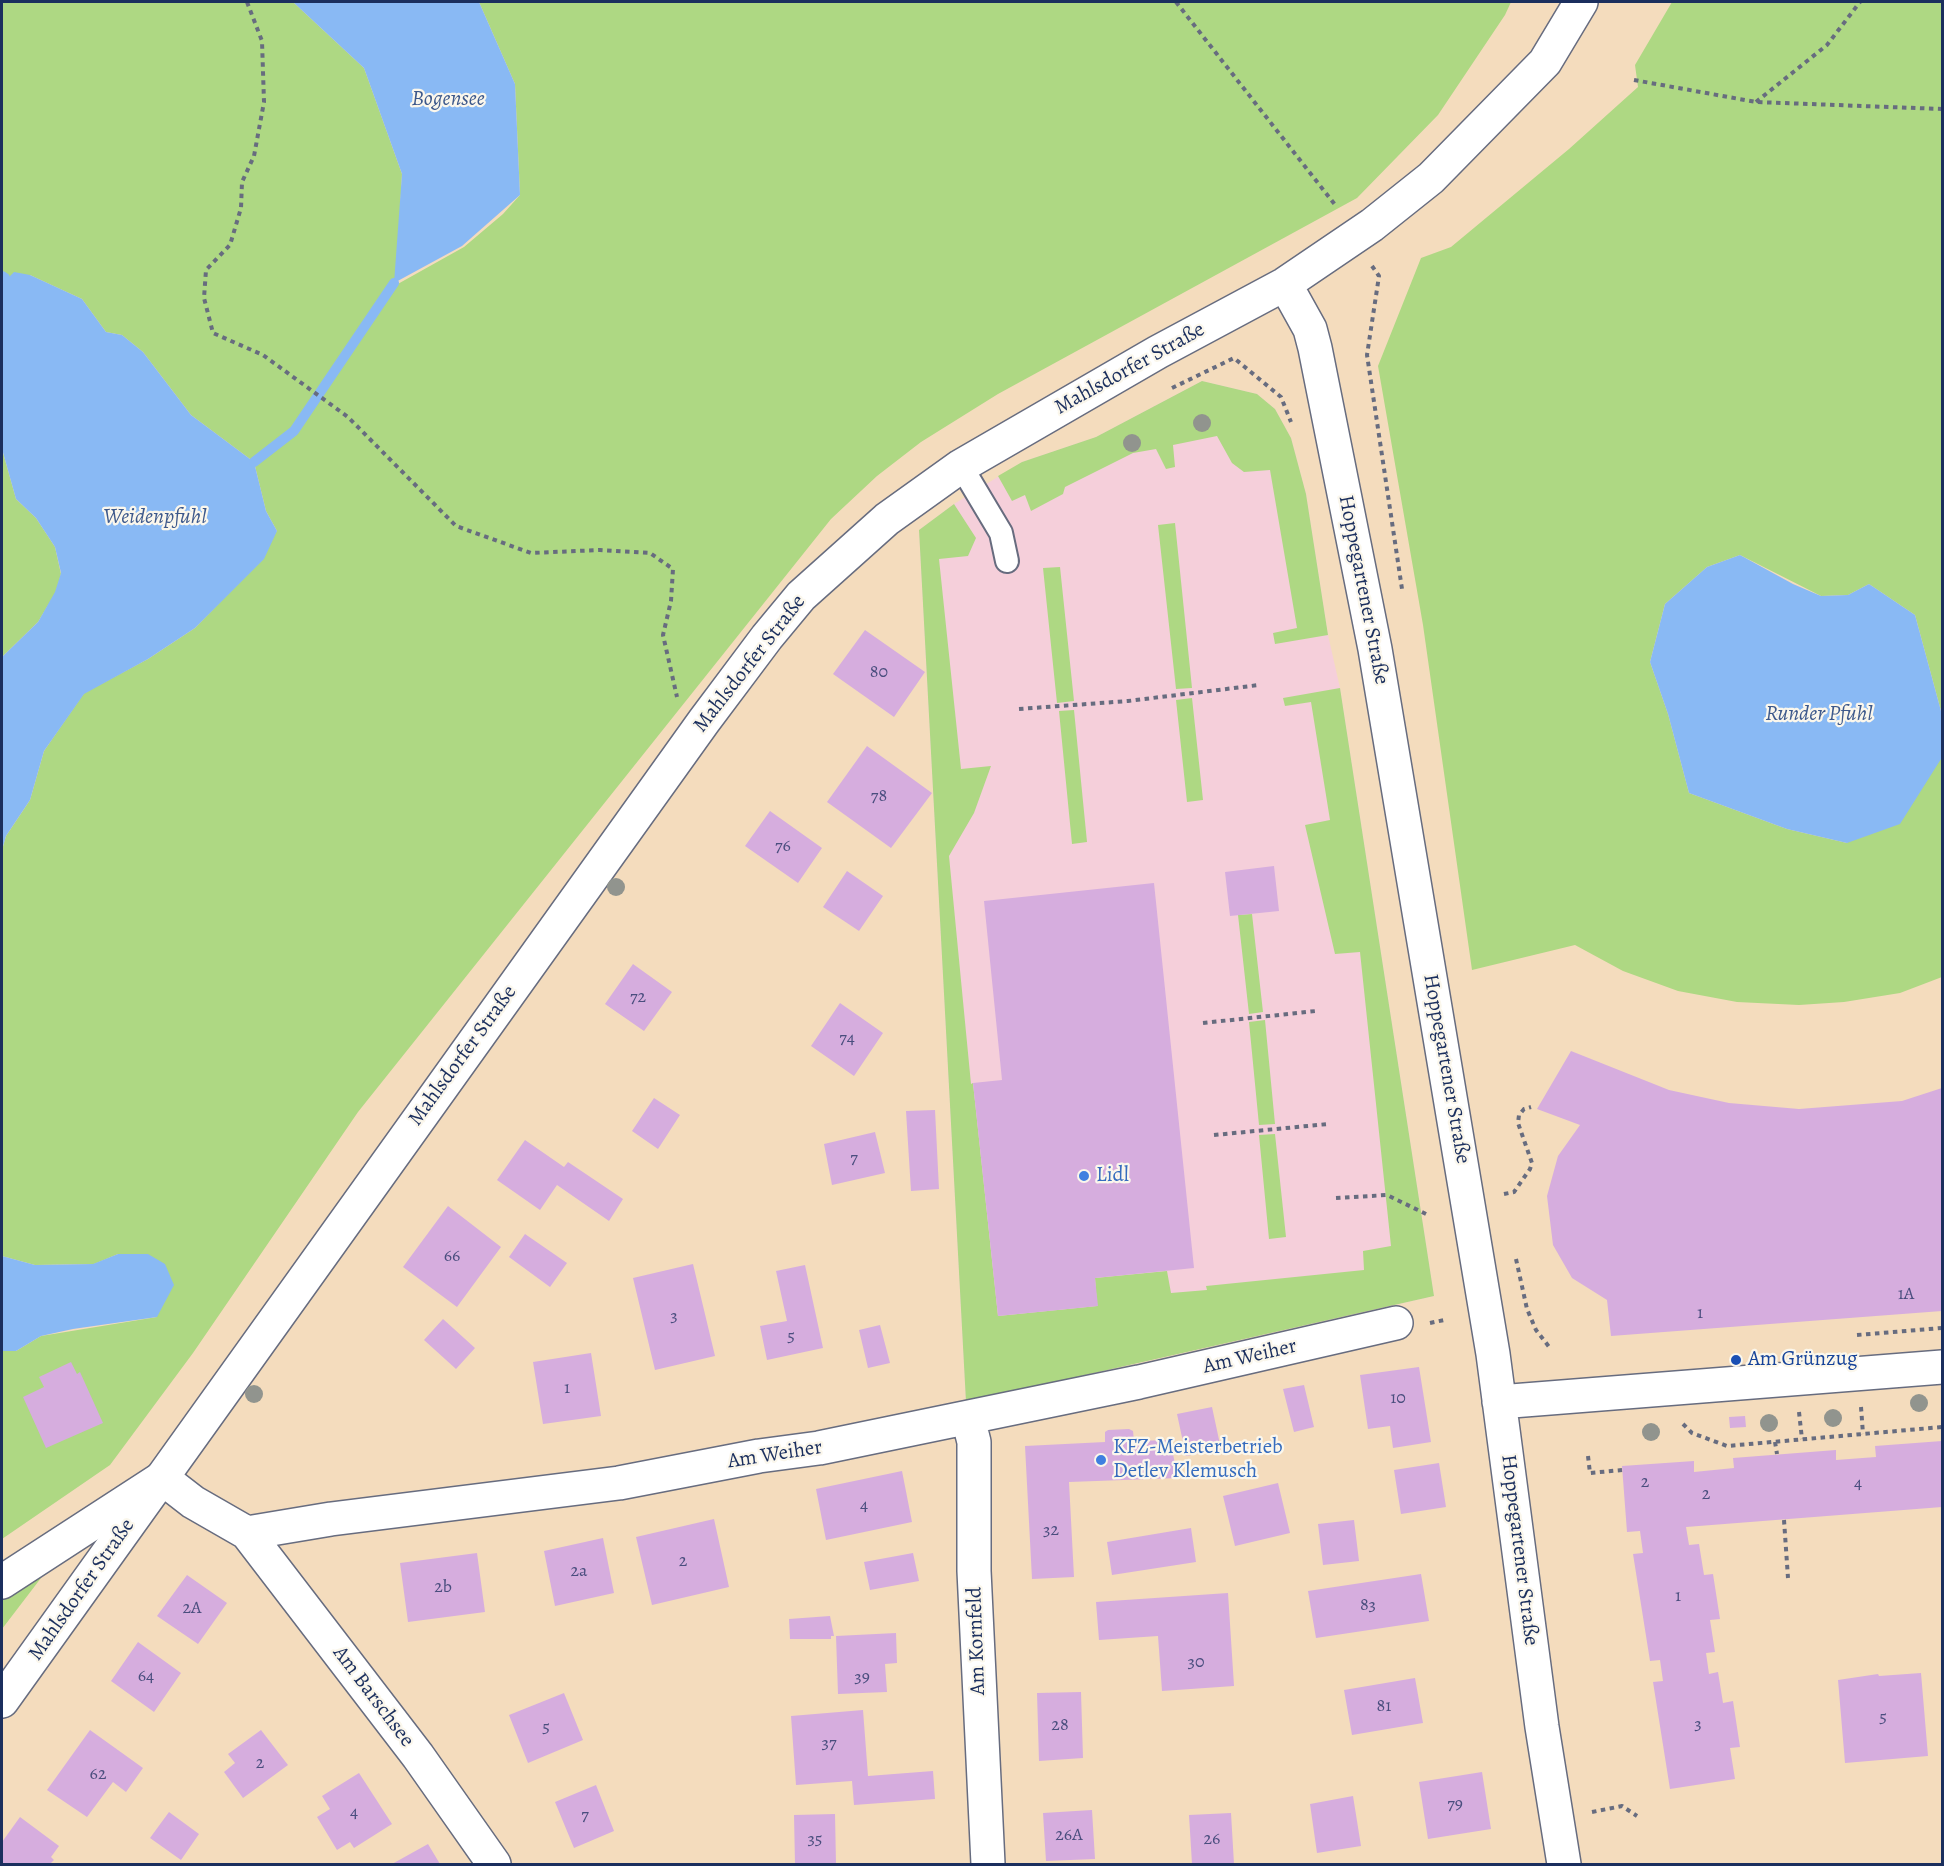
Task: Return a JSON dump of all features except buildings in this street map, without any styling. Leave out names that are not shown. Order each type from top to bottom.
[{"type":"main road","name":"Mahlsdorfer Straße","points":[[2,1701],[704,721],[767,636],[801,596],[887,519],[960,466],[1158,352],[1285,284],[1354,238],[1431,178],[1545,62],[1581,2]]},
{"type":"main road","name":"Hoppegartener Straße","points":[[1285,284],[1310,329],[1315,348],[1375,649],[1499,1402],[1542,1727],[1564,1864]]},
{"type":"main road","name":"Am Weiher","points":[[247,1533],[331,1519],[619,1483],[759,1456],[819,1448],[968,1418],[1396,1323]]},
{"type":"main road","points":[[1499,1402],[1942,1367]]},
{"type":"main road","name":"Am Kornfeld","points":[[968,1418],[974,1442],[974,1571],[988,1864]]},
{"type":"main road","name":"Mahlsdorfer Straße","points":[[2,1582],[162,1478]]},
{"type":"main road","points":[[162,1478],[193,1502],[247,1533]]},
{"type":"main road","name":"Am Barschsee","points":[[247,1533],[418,1755],[494,1864]]},
{"type":"lane","points":[[960,466],[1001,533],[1007,561]]},
{"type":"path","points":[[247,2],[262,41],[264,102],[254,156],[242,182],[241,208],[230,245],[206,270],[204,298],[213,333],[263,355],[348,417],[456,526],[531,553],[600,550],[650,553],[674,569],[671,601],[663,635],[677,696]]},
{"type":"path","points":[[1176,2],[1332,200],[1379,276]]},
{"type":"path","points":[[1756,102],[1827,45],[1860,2]]},
{"type":"path","points":[[1635,80],[1756,102],[1942,109]]},
{"type":"path","points":[[1234,358],[1281,398],[1294,430]]},
{"type":"path","points":[[1019,709],[1128,701],[1259,685]]},
{"type":"path","points":[[1203,1023],[1316,1011]]},
{"type":"path","points":[[1504,1194],[1514,1192],[1532,1163],[1518,1123],[1519,1115],[1524,1109],[1531,1107]]},
{"type":"path","points":[[1214,1135],[1328,1124]]},
{"type":"path","points":[[1336,1198],[1387,1195],[1426,1214]]},
{"type":"path","points":[[1727,1446],[1942,1426]]},
{"type":"path","points":[[1775,1442],[1777,1454]]},
{"type":"path","points":[[1588,1456],[1590,1473],[1622,1470]]},
{"type":"path","points":[[1784,1520],[1788,1578]]},
{"type":"path","points":[[1592,1812],[1622,1806],[1636,1816]]},
{"type":"shaded area","points":[[1202,381],[1257,394],[1275,409],[1291,438],[1306,494],[1328,635],[1340,688],[1434,1296],[966,1402],[919,530],[954,504],[1022,462],[1096,437]]},
{"type":"green space","points":[[2,2],[293,2],[364,68],[402,174],[396,285],[464,247],[503,214],[520,195],[515,84],[479,2],[1511,2],[1505,15],[1438,115],[1357,198],[998,394],[921,442],[877,476],[831,519],[358,1112],[193,1353],[110,1465],[2,1539],[2,1351],[16,1351],[41,1336],[157,1317],[118,1254],[94,1264],[35,1265],[2,1256],[2,850],[6,836],[30,800],[44,751],[84,693],[148,659],[195,628],[228,594],[277,531],[266,511],[254,462],[191,415],[143,352],[122,335],[106,332],[82,299],[30,275],[5,278],[2,284]]},
{"type":"green space","points":[[1672,2],[1942,2],[1942,977],[1900,993],[1844,1002],[1799,1005],[1737,1002],[1678,991],[1623,971],[1575,945],[1472,970],[1423,625],[1378,366],[1421,258],[1451,247],[1569,149],[1638,87],[1635,65]],"holes":[[[1740,555],[1821,596],[1848,595],[1869,584],[1915,615],[1941,711],[1847,843],[1787,829],[1689,793],[1668,714],[1650,662],[1665,604],[1707,567]]]},
{"type":"green space","points":[[1202,381],[1257,394],[1275,409],[1291,438],[1306,494],[1328,635],[1275,644],[1273,633],[1297,628],[1270,470],[1244,472],[1232,463],[1217,436],[1173,445],[1175,467],[1166,469],[1156,449],[1133,453],[1065,487],[1063,494],[1031,511],[1025,495],[1012,501],[998,476],[1022,462],[1096,437]]},
{"type":"green space","points":[[2,449],[16,499],[36,518],[55,547],[61,574],[56,592],[38,622],[2,657]]},
{"type":"green space","points":[[954,504],[976,538],[968,556],[939,559],[961,769],[991,766],[974,813],[949,856],[971,1084],[973,1083],[998,1316],[1097,1306],[1095,1278],[1167,1271],[1171,1293],[1207,1290],[1206,1286],[1364,1270],[1363,1251],[1391,1246],[1360,952],[1335,954],[1305,825],[1330,820],[1311,702],[1285,706],[1283,698],[1340,688],[1434,1296],[966,1402],[919,530]]},
{"type":"green space","points":[[1175,523],[1192,688],[1176,689],[1158,525]]},
{"type":"green space","points":[[1060,567],[1074,701],[1057,703],[1043,568]]},
{"type":"green space","points":[[1192,698],[1203,800],[1187,802],[1176,700]]},
{"type":"green space","points":[[1074,710],[1087,842],[1072,844],[1059,711]]},
{"type":"green space","points":[[1252,914],[1263,1012],[1249,1014],[1238,915]]},
{"type":"green space","points":[[1265,1020],[1275,1124],[1259,1125],[1249,1022]]},
{"type":"green space","points":[[1275,1134],[1286,1237],[1269,1239],[1259,1135]]},
{"type":"green space","points":[[38,1577],[41,1578],[2,1629],[2,1597]]},
{"type":"water","name":"Bogensee","points":[[293,2],[479,2],[515,84],[520,195],[462,246],[394,283],[402,174],[364,68]]},
{"type":"water","name":"Weidenpfuhl","points":[[14,272],[30,275],[82,299],[106,332],[122,335],[143,352],[191,415],[254,462],[266,511],[277,531],[264,559],[195,628],[148,659],[84,694],[44,751],[30,800],[6,836],[2,850],[2,657],[38,622],[55,592],[61,573],[55,547],[36,518],[16,499],[2,449],[2,284]]},
{"type":"water","name":"Runder Pfuhl","points":[[1740,555],[1793,584],[1821,596],[1848,595],[1869,584],[1915,615],[1941,711],[1941,759],[1900,824],[1847,843],[1787,829],[1689,793],[1668,714],[1650,662],[1665,604],[1707,567]]},
{"type":"water","points":[[118,1254],[148,1254],[165,1264],[174,1285],[157,1317],[41,1336],[16,1351],[2,1351],[2,1256],[35,1265],[93,1264]]},
{"type":"waterway","points":[[254,462],[294,431],[394,283]]},
{"type":"place","name":"Lidl","points":[[1084,1176]]},
{"type":"place","name":"Am Grünzug","points":[[1736,1360]]},
{"type":"place","name":"KFZ-Meisterbetrieb Detlev Klemusch","points":[[1101,1460]]}]
